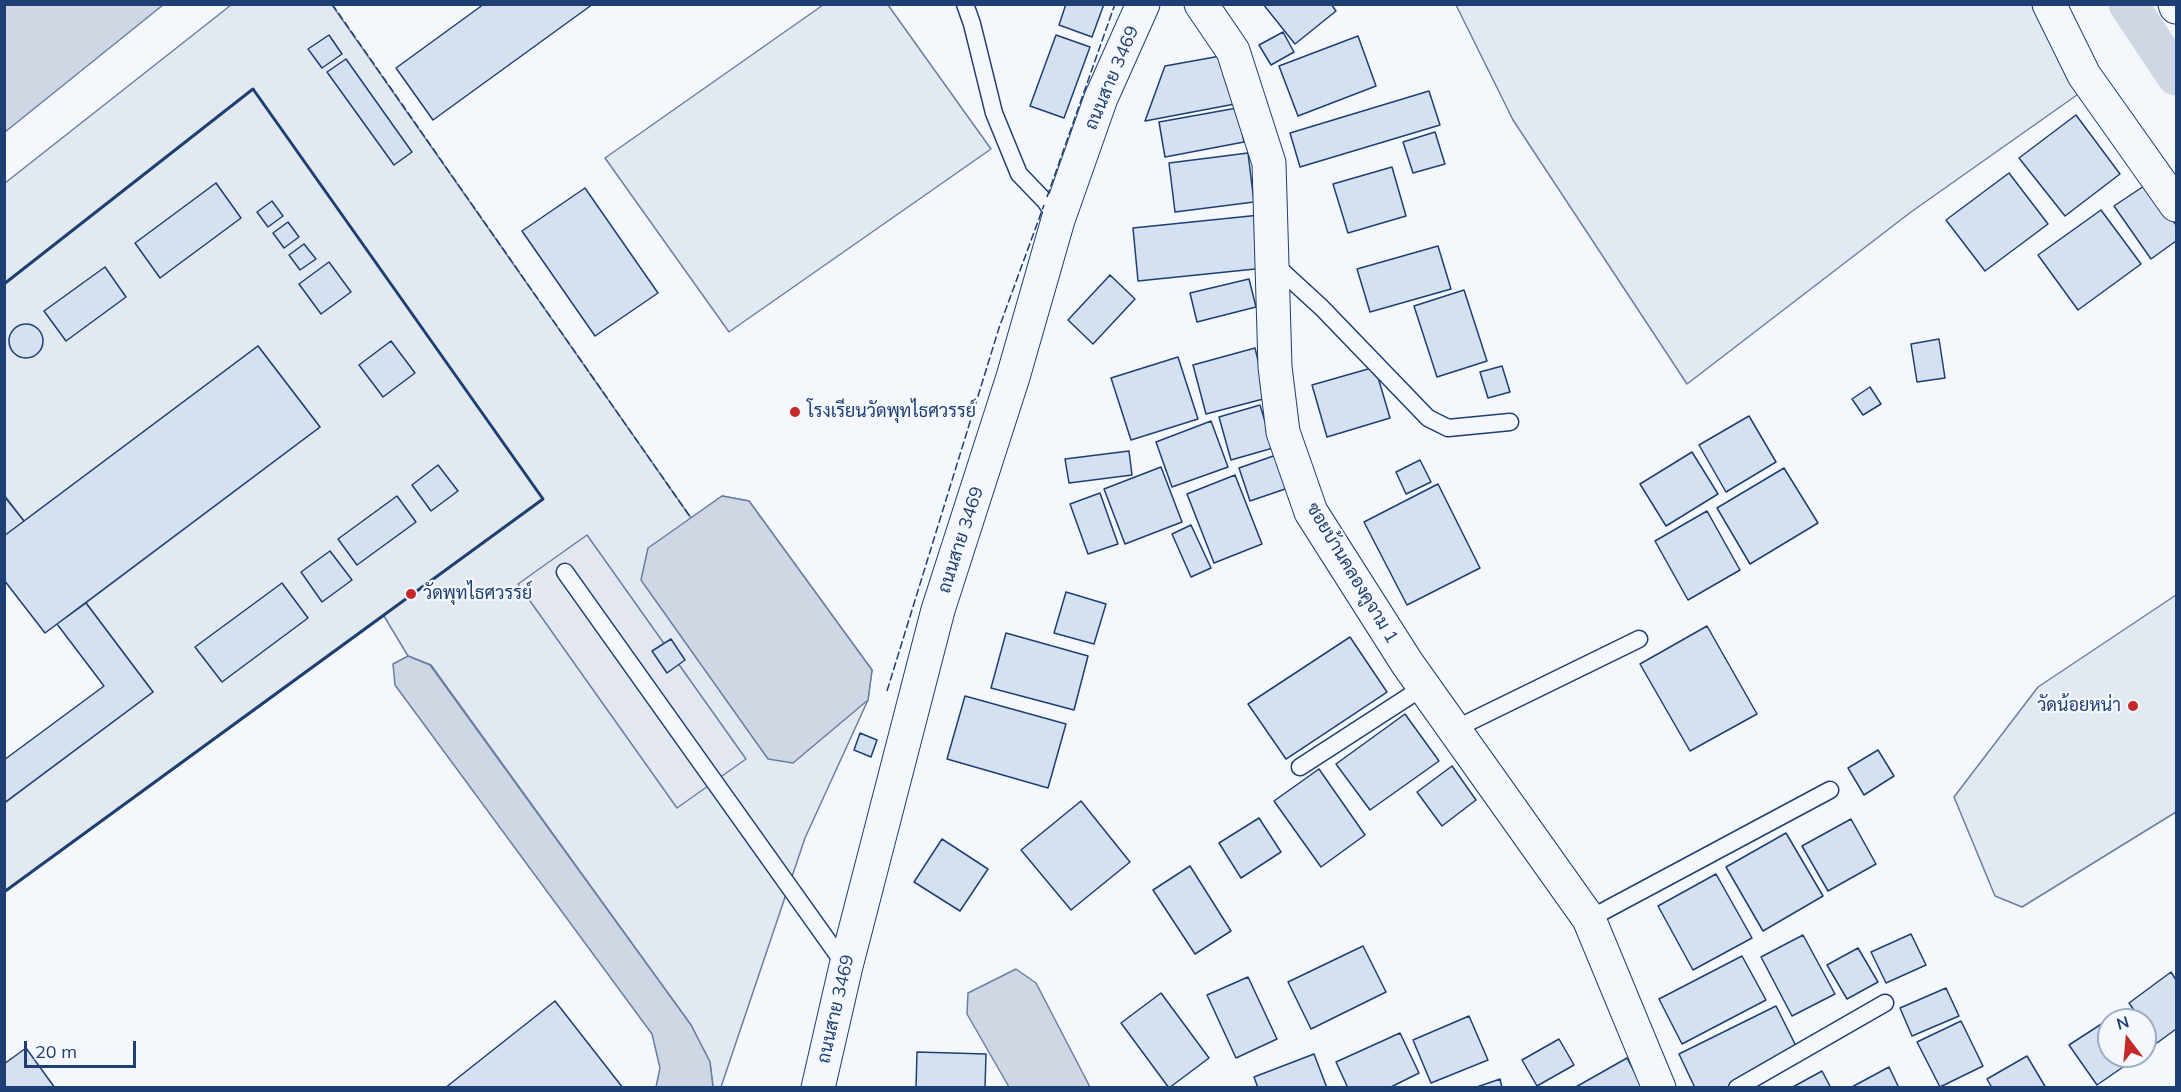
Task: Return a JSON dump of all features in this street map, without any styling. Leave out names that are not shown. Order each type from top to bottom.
[{"type":"street","name":"ถนนสาย 3469","points":[[818,1088],[846,966],[938,610],[1013,377],[1058,220],[1101,98],[1143,4]]},
{"type":"street","name":"ซอยบ้านคลองคูจาม 1","points":[[1201,4],[1233,51],[1269,163],[1275,368],[1282,432],[1311,512],[1407,663],[1589,919],[1659,1088]]},
{"type":"street","points":[[2049,4],[2084,75],[2176,205]]},
{"type":"lane","points":[[965,4],[994,113],[1019,174],[1045,201],[1058,220]]},
{"type":"lane","points":[[1273,263],[1322,308],[1428,417],[1448,428],[1510,422]]},
{"type":"lane","points":[[565,572],[846,966]]},
{"type":"lane","points":[[1455,729],[1639,639]]},
{"type":"lane","points":[[1300,767],[1425,686]]},
{"type":"lane","points":[[1589,919],[1830,789]]},
{"type":"lane","points":[[1737,1088],[1885,1003]]},
{"type":"shaded area","points":[[5,4],[163,4],[163,5],[5,132]]},
{"type":"shaded area","name":"วัดพุทไธศวรรย์","points":[[231,5],[332,5],[691,518],[722,496],[749,501],[872,670],[868,700],[805,838],[721,1087],[713,1087],[710,1062],[691,1025],[431,665],[408,656],[384,616],[5,892],[5,803],[153,692],[86,603],[320,427],[258,346],[24,521],[5,496],[5,183]]},
{"type":"shaded area","points":[[823,5],[888,5],[991,149],[729,332],[605,158]]},
{"type":"shaded area","points":[[1456,5],[2038,5],[2084,90],[1911,212],[1687,384],[1513,120]]},
{"type":"shaded area","points":[[722,496],[749,501],[872,670],[868,700],[793,763],[768,759],[641,580],[648,548]]},
{"type":"shaded area","points":[[587,535],[746,759],[677,808],[518,584]]},
{"type":"shaded area","points":[[2176,595],[2176,812],[2022,907],[1995,896],[1954,797],[2038,687]]},
{"type":"shaded area","points":[[408,656],[430,665],[691,1025],[710,1062],[713,1087],[656,1087],[660,1068],[652,1034],[395,685],[393,664]]},
{"type":"shaded area","points":[[1016,969],[1036,983],[1090,1087],[1009,1087],[967,1014],[968,993]]},
{"type":"building","points":[[484,4],[593,4],[433,120],[396,68]]},
{"type":"building","points":[[1066,4],[1104,4],[1092,37],[1059,25]]},
{"type":"building","points":[[1263,4],[1331,4],[1336,11],[1295,44]]},
{"type":"building","points":[[1283,32],[1294,52],[1271,65],[1259,45]]},
{"type":"building","points":[[329,35],[342,54],[322,68],[308,49]]},
{"type":"building","points":[[1056,35],[1090,47],[1064,118],[1030,106]]},
{"type":"building","points":[[1358,36],[1376,86],[1298,116],[1279,66]]},
{"type":"building","points":[[1226,55],[1235,104],[1145,121],[1165,66]]},
{"type":"building","points":[[346,59],[412,152],[394,165],[327,72]]},
{"type":"building","points":[[1429,91],[1440,125],[1300,167],[1290,133]]},
{"type":"building","points":[[1237,108],[1244,142],[1165,157],[1159,122]]},
{"type":"building","points":[[2076,115],[2120,174],[2065,216],[2019,158]]},
{"type":"building","points":[[1435,132],[1445,164],[1413,173],[1403,142]]},
{"type":"building","points":[[1248,153],[1254,202],[1175,212],[1169,163]]},
{"type":"building","points":[[1392,167],[1406,216],[1348,233],[1333,184]]},
{"type":"building","points":[[2009,173],[2048,224],[1985,271],[1946,220]]},
{"type":"building","points":[[216,183],[241,218],[160,278],[135,243]]},
{"type":"building","points":[[2147,184],[2176,225],[2176,241],[2151,259],[2114,206]]},
{"type":"building","points":[[585,188],[658,293],[595,336],[522,231]]},
{"type":"building","points":[[272,201],[283,216],[268,227],[257,212]]},
{"type":"building","points":[[2101,210],[2141,264],[2078,310],[2038,255]]},
{"type":"building","points":[[1260,215],[1265,268],[1138,281],[1133,228]]},
{"type":"building","points":[[288,222],[299,237],[284,248],[273,233]]},
{"type":"building","points":[[304,244],[316,259],[300,270],[289,255]]},
{"type":"building","points":[[1438,246],[1451,289],[1370,312],[1357,269]]},
{"type":"building","points":[[329,262],[351,292],[321,314],[299,284]]},
{"type":"building","points":[[105,267],[126,297],[66,341],[44,311]]},
{"type":"building","points":[[1110,275],[1135,299],[1093,344],[1068,320]]},
{"type":"building","points":[[1249,279],[1256,307],[1197,322],[1190,293]]},
{"type":"building","points":[[1464,290],[1487,361],[1437,377],[1414,306]]},
{"type":"building","points":[[26,324],[38,329],[43,341],[38,353],[26,358],[14,353],[9,341],[14,329]]},
{"type":"building","points":[[1939,339],[1945,378],[1917,382],[1911,344]]},
{"type":"building","points":[[391,341],[415,373],[383,397],[359,365]]},
{"type":"building","points":[[258,346],[320,427],[45,633],[4,580],[4,536]]},
{"type":"building","points":[[1255,348],[1267,398],[1206,414],[1193,365]]},
{"type":"building","points":[[1178,357],[1198,419],[1131,440],[1111,378]]},
{"type":"building","points":[[1502,366],[1510,392],[1488,398],[1480,372]]},
{"type":"building","points":[[1375,367],[1390,418],[1327,437],[1312,385]]},
{"type":"building","points":[[1870,387],[1881,404],[1863,415],[1852,399]]},
{"type":"building","points":[[1260,405],[1273,448],[1231,460],[1219,417]]},
{"type":"building","points":[[1749,416],[1776,462],[1726,492],[1699,445]]},
{"type":"building","points":[[1211,421],[1228,467],[1172,487],[1156,442]]},
{"type":"building","points":[[1129,451],[1132,475],[1069,483],[1065,459]]},
{"type":"building","points":[[1692,452],[1718,494],[1666,526],[1640,484]]},
{"type":"building","points":[[1279,454],[1291,487],[1250,501],[1239,468]]},
{"type":"building","points":[[1420,460],[1431,482],[1406,494],[1396,472]]},
{"type":"building","points":[[438,465],[458,491],[431,511],[412,485]]},
{"type":"building","points":[[1161,467],[1182,522],[1125,544],[1104,489]]},
{"type":"building","points":[[1784,468],[1818,523],[1750,564],[1717,508]]},
{"type":"building","points":[[1235,475],[1262,544],[1214,563],[1187,494]]},
{"type":"building","points":[[1438,484],[1480,568],[1407,605],[1364,522]]},
{"type":"building","points":[[1100,493],[1118,544],[1088,554],[1070,504]]},
{"type":"building","points":[[4,496],[24,521],[4,536]]},
{"type":"building","points":[[397,496],[416,522],[357,565],[338,539]]},
{"type":"building","points":[[1707,511],[1740,570],[1688,600],[1655,541]]},
{"type":"building","points":[[1191,525],[1211,568],[1191,577],[1172,534]]},
{"type":"building","points":[[330,551],[352,580],[322,602],[301,572]]},
{"type":"building","points":[[282,583],[308,618],[222,682],[195,647]]},
{"type":"building","points":[[1066,592],[1106,604],[1094,644],[1054,633]]},
{"type":"building","points":[[86,603],[153,692],[4,803],[4,760],[104,686],[57,624]]},
{"type":"building","points":[[1707,626],[1757,714],[1690,751],[1640,664]]},
{"type":"building","points":[[1006,633],[1088,656],[1074,710],[991,688]]},
{"type":"building","points":[[1350,637],[1387,692],[1286,759],[1248,704]]},
{"type":"building","points":[[671,639],[685,660],[667,673],[652,651]]},
{"type":"building","points":[[965,696],[1066,724],[1048,788],[947,759]]},
{"type":"building","points":[[1405,714],[1439,761],[1370,810],[1336,764]]},
{"type":"building","points":[[860,733],[877,740],[871,757],[854,750]]},
{"type":"building","points":[[1878,750],[1894,776],[1864,795],[1848,768]]},
{"type":"building","points":[[1452,766],[1476,800],[1442,826],[1417,792]]},
{"type":"building","points":[[1319,769],[1365,835],[1321,867],[1274,801]]},
{"type":"building","points":[[1081,801],[1130,862],[1071,910],[1021,850]]},
{"type":"building","points":[[1259,818],[1281,852],[1241,878],[1219,843]]},
{"type":"building","points":[[1851,819],[1876,864],[1828,891],[1802,846]]},
{"type":"building","points":[[1786,833],[1823,896],[1763,931],[1726,867]]},
{"type":"building","points":[[942,839],[988,869],[960,911],[914,882]]},
{"type":"building","points":[[1190,866],[1231,931],[1195,954],[1153,890]]},
{"type":"building","points":[[1716,874],[1752,938],[1693,970],[1658,906]]},
{"type":"building","points":[[1911,934],[1926,965],[1886,983],[1871,952]]},
{"type":"building","points":[[1803,935],[1835,994],[1792,1016],[1761,957]]},
{"type":"building","points":[[1363,946],[1386,992],[1311,1029],[1288,982]]},
{"type":"building","points":[[1858,948],[1878,982],[1847,999],[1827,965]]},
{"type":"building","points":[[1742,956],[1766,1000],[1682,1044],[1659,999]]},
{"type":"building","points":[[2171,972],[2176,980],[2176,1029],[2157,1043],[2157,1008],[2133,1008],[2129,1003]]},
{"type":"building","points":[[1248,977],[1277,1039],[1236,1058],[1207,995]]},
{"type":"building","points":[[1946,988],[1959,1016],[1912,1036],[1900,1008]]},
{"type":"building","points":[[1161,993],[1209,1058],[1169,1088],[1121,1023]]},
{"type":"building","points":[[555,1001],[623,1088],[445,1088]]},
{"type":"building","points":[[1776,1006],[1799,1052],[1727,1088],[1695,1088],[1679,1054]]},
{"type":"building","points":[[1469,1016],[1488,1060],[1431,1083],[1413,1040]]},
{"type":"building","points":[[1961,1021],[1983,1066],[1940,1087],[1917,1042]]},
{"type":"building","points":[[2097,1027],[2097,1068],[2122,1068],[2097,1085],[2069,1045]]},
{"type":"building","points":[[1400,1033],[1419,1073],[1389,1088],[1348,1088],[1336,1062]]},
{"type":"building","points":[[1559,1039],[1574,1065],[1537,1086],[1522,1060]]},
{"type":"building","points":[[26,1048],[55,1088],[4,1088],[4,1064]]},
{"type":"building","points":[[917,1052],[986,1054],[985,1088],[916,1088]]},
{"type":"building","points":[[1314,1054],[1327,1088],[1258,1088],[1254,1077]]},
{"type":"building","points":[[2027,1056],[2046,1088],[1992,1088],[1987,1079]]},
{"type":"building","points":[[1627,1058],[1643,1088],[1574,1088]]},
{"type":"building","points":[[1889,1067],[1899,1088],[1850,1088]]},
{"type":"building","points":[[1822,1071],[1831,1088],[1791,1088]]},
{"type":"building","points":[[1500,1079],[1502,1088],[1474,1088]]},
{"type":"waterway","points":[[2128,4],[2176,76]]},
{"type":"fence","points":[[332,4],[691,518]]},
{"type":"fence","points":[[1047,197],[1115,4]]},
{"type":"fence","points":[[887,691],[999,328],[1044,205]]},
{"type":"wall","points":[[4,284],[253,89],[543,499],[4,892]]},
{"type":"place","name":"โรงเรียนวัดพุทไธศวรรย์","points":[[795,412]]},
{"type":"place","name":"วัดพุทไธศวรรย์","points":[[411,594]]},
{"type":"place","name":"วัดน้อยหน่า","points":[[2133,706]]}]
